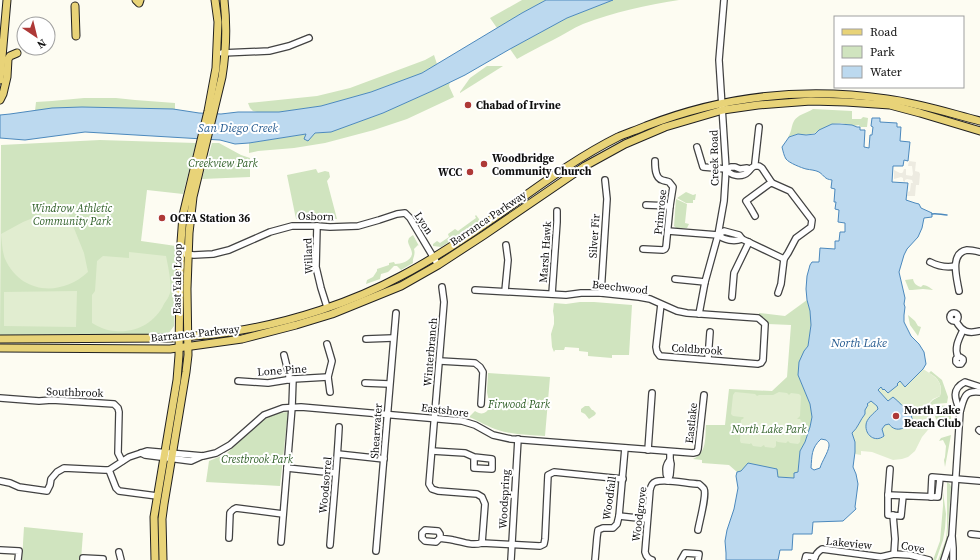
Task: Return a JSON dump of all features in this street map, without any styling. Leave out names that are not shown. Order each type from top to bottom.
[{"type":"main road","points":[[0,80],[7,0]]},
{"type":"main road","name":"East Yale Loop","points":[[211,111],[217,53],[218,22],[215,0]]},
{"type":"main road","name":"East Yale Loop","points":[[155,560],[154,517],[157,496],[168,455],[186,372],[188,337],[183,215],[211,111],[222,77],[225,53],[226,19],[224,0]]},
{"type":"main road","points":[[75,2],[76,36]]},
{"type":"main road","points":[[0,100],[7,77],[8,59],[17,53],[13,53],[7,49],[3,43]]},
{"type":"main road","name":"Barranca Parkway","points":[[0,339],[179,338],[226,333],[262,326],[327,307],[370,291],[402,276],[433,258],[559,172],[621,136],[667,118],[722,103],[771,95],[808,93],[843,94],[888,99],[914,104],[980,121]]},
{"type":"main road","name":"Barranca Parkway","points":[[0,348],[179,348],[242,339],[296,326],[332,314],[401,286],[438,265],[585,166],[625,144],[665,127],[723,110],[758,105],[811,101],[890,105],[980,131]]},
{"type":"main road","points":[[559,172],[564,180]]},
{"type":"main road","name":"East Yale Loop","points":[[163,560],[162,519],[177,380],[184,254]]},
{"type":"street","name":"Creek Road","points":[[699,314],[705,282],[718,234],[724,201],[726,169],[719,60],[724,0]]},
{"type":"street","points":[[217,53],[269,51],[289,46],[309,38]]},
{"type":"street","points":[[753,167],[758,127]]},
{"type":"street","points":[[696,147],[703,167],[726,169],[728,173],[732,175],[759,166],[772,182],[790,191],[812,220],[811,227],[796,238],[784,259],[781,284],[778,293]]},
{"type":"street","name":"Primrose","points":[[643,249],[662,250],[666,247],[673,185],[659,178],[655,169],[655,161]]},
{"type":"street","name":"Silver Fir","points":[[601,293],[607,199],[605,180]]},
{"type":"street","points":[[755,216],[746,201],[772,182]]},
{"type":"street","points":[[646,205],[670,206]]},
{"type":"street","name":"Marsh Hawk","points":[[552,294],[558,222],[557,211]]},
{"type":"street","name":"Osborn","points":[[184,254],[213,254],[229,250],[270,232],[292,226],[358,226],[405,213]]},
{"type":"street","name":"Lyon","points":[[405,213],[410,218],[438,265]]},
{"type":"street","name":"Willard","points":[[317,226],[316,267],[327,307]]},
{"type":"street","points":[[668,230],[718,234],[723,239],[733,237],[739,240],[742,239],[784,259]]},
{"type":"street","points":[[732,297],[734,273],[749,242]]},
{"type":"street","points":[[505,291],[508,260],[506,245]]},
{"type":"street","points":[[959,291],[955,266],[958,251],[966,250],[980,252]]},
{"type":"street","points":[[930,262],[937,266],[946,268],[955,266]]},
{"type":"street","points":[[675,279],[705,282]]},
{"type":"street","name":"Winterbranch","points":[[442,287],[444,302],[429,484],[432,489],[438,491],[480,495],[485,504],[482,543]]},
{"type":"street","name":"Beechwood","points":[[475,290],[566,295],[601,293],[650,299],[676,311],[688,313],[758,318],[765,324],[764,357],[761,363]]},
{"type":"street","name":"Coldbrook","points":[[661,304],[656,347],[660,356],[758,364],[761,363]]},
{"type":"street","name":"Shearwater","points":[[376,551],[396,313]]},
{"type":"street","points":[[956,321],[963,330],[972,333],[980,331]]},
{"type":"street","points":[[958,357],[956,351],[957,345],[963,330]]},
{"type":"street","points":[[708,359],[710,332]]},
{"type":"street","points":[[366,339],[393,338]]},
{"type":"street","points":[[327,344],[332,361],[328,377],[330,392]]},
{"type":"street","points":[[281,542],[292,407],[291,380],[284,355]]},
{"type":"street","points":[[440,361],[474,363],[480,367],[483,372],[481,404]]},
{"type":"street","name":"Lone Pine","points":[[238,381],[268,383],[328,377]]},
{"type":"street","points":[[960,412],[955,394],[959,385],[965,382],[980,387]]},
{"type":"street","points":[[365,383],[389,384]]},
{"type":"street","points":[[952,560],[952,536],[960,412],[964,397],[968,392],[980,392]]},
{"type":"street","points":[[648,450],[652,394]]},
{"type":"street","name":"Eastlake","points":[[697,452],[704,395]]},
{"type":"street","name":"Southbrook","points":[[0,398],[114,404],[118,408],[119,412],[118,453],[122,460]]},
{"type":"street","name":"Eastshore","points":[[109,470],[122,460],[147,450],[168,455],[202,456],[216,453],[224,450],[238,439],[264,415],[283,408],[292,407],[462,421],[470,423],[493,435],[518,439],[690,454],[697,452]]},
{"type":"street","name":"Woodsorrel","points":[[330,545],[339,427]]},
{"type":"street","name":"Woodspring","points":[[511,560],[518,439]]},
{"type":"street","name":"Woodfall","points":[[595,560],[596,537],[598,530],[603,528],[613,528],[617,524],[623,479],[625,448]]},
{"type":"street","points":[[432,451],[465,453],[474,457]]},
{"type":"street","points":[[670,452],[670,460],[667,463],[666,474],[668,480],[699,484],[704,489],[698,530]]},
{"type":"street","points":[[338,454],[384,459]]},
{"type":"street","points":[[0,481],[19,487],[47,491],[51,479],[57,472],[64,468],[109,470],[116,488],[119,491],[157,496]]},
{"type":"street","points":[[287,468],[335,473]]},
{"type":"street","points":[[890,469],[888,515],[901,516],[903,496]]},
{"type":"street","points":[[440,538],[466,544],[482,543],[538,547],[544,544],[545,539],[548,475],[554,472],[623,479]]},
{"type":"street","points":[[888,495],[938,497],[940,478],[980,481]]},
{"type":"street","name":"Woodgrove","points":[[652,560],[649,559],[645,552],[650,490],[652,484],[668,480]]},
{"type":"street","points":[[229,538],[230,513],[236,508],[283,514]]},
{"type":"street","points":[[893,515],[895,539],[894,554]]},
{"type":"street","points":[[619,516],[647,519]]},
{"type":"street","points":[[971,534],[980,535]]},
{"type":"street","points":[[944,560],[952,536]]},
{"type":"street","name":"Lakeview","points":[[805,560],[806,556],[815,558],[818,552],[822,549],[881,557],[894,554]]},
{"type":"street","points":[[0,550],[19,552],[18,560]]},
{"type":"street","points":[[120,552],[121,560]]},
{"type":"street","points":[[681,560],[685,553],[699,554],[698,560]]},
{"type":"street","name":"Cove","points":[[894,554],[910,555],[929,560]]},
{"type":"street","points":[[83,560],[83,558],[102,560]]},
{"type":"green space","points":[[522,0],[546,0],[497,28],[490,18]]},
{"type":"green space","points":[[613,0],[679,0],[630,9],[583,24],[517,59],[510,49],[567,18]]},
{"type":"green space","points":[[434,55],[437,64],[422,73],[371,92],[321,106],[279,112],[257,112],[250,108],[248,103],[317,96],[350,88],[425,60]]},
{"type":"green space","points":[[487,66],[503,66],[460,93],[470,78]]},
{"type":"green space","points":[[450,82],[449,86],[454,97],[407,119],[374,130],[325,143],[249,153],[249,143],[306,134],[331,132],[383,113]]},
{"type":"green space","points":[[84,98],[116,98],[175,103],[175,110],[82,107],[35,111],[36,102]]},
{"type":"green space","points":[[813,109],[852,111],[852,119],[861,119],[863,117],[868,118],[867,127],[841,123],[832,124],[815,133],[805,135],[798,134],[788,137],[795,119]]},
{"type":"green space","name":"Windrow Athletic Community Park","points":[[100,140],[196,143],[183,194],[147,190],[141,241],[176,246],[174,326],[168,334],[0,335],[1,145]]},
{"type":"green space","name":"Creekview Park","points":[[212,143],[219,143],[241,155],[250,158],[250,177],[202,179]]},
{"type":"green space","points":[[316,169],[318,173],[325,171],[329,172],[330,177],[327,181],[337,219],[315,217],[296,219],[287,175]]},
{"type":"green space","points":[[686,192],[693,195],[696,194],[693,203],[686,203],[677,198]]},
{"type":"green space","points":[[676,199],[687,204],[685,223],[689,224],[687,228],[676,228],[674,226]]},
{"type":"green space","points":[[60,207],[67,211],[84,253],[88,272],[77,280],[54,288],[42,288],[31,285],[12,271],[5,259],[1,234],[23,222]]},
{"type":"green space","points":[[476,215],[480,222],[441,247],[433,246],[433,244],[437,241],[440,243],[449,237],[448,234],[455,229],[458,231],[476,218]]},
{"type":"green space","points":[[413,235],[419,246],[418,245],[414,249],[415,253],[413,263],[401,270],[397,266],[394,266],[388,272],[381,274],[380,279],[366,284],[367,280],[373,277],[377,269],[389,265],[389,263],[394,262],[395,264],[405,262],[410,259],[412,252],[408,241]]},
{"type":"green space","points":[[129,252],[166,256],[170,280],[170,293],[156,317],[144,325],[123,331],[106,330],[92,323],[92,295],[95,291],[97,261],[103,256],[129,258]]},
{"type":"green space","points":[[913,279],[918,286],[921,287],[924,285],[933,290],[909,290],[905,280]]},
{"type":"green space","points":[[77,291],[76,327],[4,326],[4,292]]},
{"type":"green space","name":"North Lake Park","points":[[807,300],[810,311],[811,325],[808,346],[804,351],[798,375],[810,404],[812,417],[805,442],[800,451],[798,472],[794,478],[741,471],[737,472],[729,465],[702,463],[702,460],[693,459],[701,453],[703,449],[706,425],[725,425],[729,389],[772,391],[787,377],[791,325],[768,324],[759,316],[759,313],[785,316]]},
{"type":"green space","points":[[580,302],[632,305],[629,355],[612,355],[612,358],[588,356],[588,352],[579,351],[579,348],[565,347],[564,350],[555,350],[554,352],[551,334],[554,324],[554,303],[566,304]]},
{"type":"green space","points":[[908,315],[918,326],[921,327],[918,336],[910,325]]},
{"type":"green space","name":"North Lake Beach Club","points":[[923,369],[937,380],[941,386],[941,391],[940,396],[933,399],[924,408],[932,425],[922,437],[915,451],[908,457],[893,460],[872,452],[861,451],[861,455],[855,454],[855,442],[852,433],[865,414],[867,405],[871,401],[875,403],[883,396],[878,390],[881,387],[884,389],[900,381],[905,386]]},
{"type":"green space","points":[[931,371],[942,380],[948,397],[947,403],[927,406],[940,396],[941,392],[938,380],[929,373]]},
{"type":"green space","name":"Firwood Park","points":[[488,373],[550,377],[545,436],[504,432],[469,417],[475,411],[483,413],[488,409]]},
{"type":"green space","points":[[735,392],[755,394],[757,396],[773,395],[779,392],[787,393],[789,395],[791,393],[799,394],[801,396],[800,416],[797,419],[800,419],[802,422],[800,442],[798,444],[790,443],[788,441],[786,443],[776,441],[776,446],[774,448],[765,447],[764,445],[761,447],[753,446],[751,443],[741,443],[741,420],[744,418],[733,416],[731,414],[733,395]]},
{"type":"green space","points":[[938,405],[946,406],[950,410],[950,429],[942,428],[938,424],[932,411],[933,407]]},
{"type":"green space","points":[[585,406],[589,406],[596,413],[589,419],[581,412],[581,409]]},
{"type":"green space","name":"Crestbrook Park","points":[[288,412],[280,486],[206,482],[209,461],[226,454],[261,421],[277,413]]},
{"type":"green space","points":[[951,435],[945,467],[944,460],[946,446],[943,440],[939,441],[941,438]]},
{"type":"green space","points":[[947,482],[951,487],[947,541],[941,560],[938,560],[946,539]]},
{"type":"green space","points":[[943,492],[946,514],[945,528],[943,540],[936,560],[933,560],[940,541]]},
{"type":"green space","points":[[24,527],[83,533],[81,560],[22,560]]},
{"type":"shaded area","points":[[909,161],[916,162],[915,171],[919,172],[920,174],[919,185],[916,185],[915,196],[907,196],[908,192],[910,191],[911,183],[913,183],[912,180],[907,179],[905,182],[901,177],[894,179],[894,170],[902,173],[904,169],[906,169],[906,175],[912,176],[912,166],[908,166]]},
{"type":"water","name":"San Diego Creek","points":[[546,0],[613,0],[567,18],[465,75],[432,91],[383,113],[331,132],[315,133],[308,141],[304,139],[306,134],[235,144],[220,140],[85,132],[25,140],[0,138],[0,115],[52,108],[82,107],[173,109],[199,113],[221,114],[238,112],[279,112],[321,106],[371,92],[422,73]]},
{"type":"water","name":"North Lake","points":[[872,118],[880,118],[880,122],[897,123],[897,127],[901,127],[900,141],[910,142],[908,161],[904,160],[903,166],[893,166],[892,182],[908,183],[906,200],[919,204],[921,208],[932,213],[932,217],[924,218],[918,237],[907,249],[904,255],[899,272],[905,298],[904,322],[911,336],[924,352],[926,364],[905,387],[900,381],[897,384],[898,385],[888,393],[881,387],[878,390],[888,401],[893,397],[911,413],[912,419],[908,425],[902,429],[895,429],[889,424],[885,425],[882,429],[884,436],[877,439],[871,437],[867,432],[866,423],[878,409],[877,406],[871,401],[867,404],[865,414],[852,433],[855,442],[853,467],[858,484],[856,509],[843,521],[813,522],[812,534],[793,534],[792,550],[780,550],[778,560],[726,560],[725,541],[738,488],[736,476],[737,472],[741,471],[748,463],[777,469],[778,477],[794,478],[794,473],[798,472],[800,451],[805,442],[812,417],[810,404],[798,375],[799,362],[808,346],[811,325],[806,289],[807,276],[812,262],[819,262],[820,248],[835,249],[835,241],[839,241],[840,232],[845,232],[845,223],[838,222],[839,210],[835,209],[835,189],[831,188],[832,180],[829,180],[817,171],[804,168],[788,161],[785,158],[782,147],[789,137],[798,134],[815,134],[819,130],[832,124],[840,124],[852,125],[860,127],[860,130],[865,130],[864,147],[869,148],[870,135],[872,135],[873,127],[871,126]],"holes":[[[821,439],[826,440],[829,445],[828,449],[820,468],[814,470],[811,468],[815,446]]]},
{"type":"waterway","points":[[932,214],[947,215]]},
{"type":"place","name":"Chabad of Irvine","points":[[468,105]]},
{"type":"place","name":"Woodbridge Community Church","points":[[484,164]]},
{"type":"place","name":"WCC","points":[[470,172]]},
{"type":"place","name":"OCFA Station 36","points":[[162,218]]},
{"type":"place","name":"North Lake Beach Club","points":[[896,416]]}]
